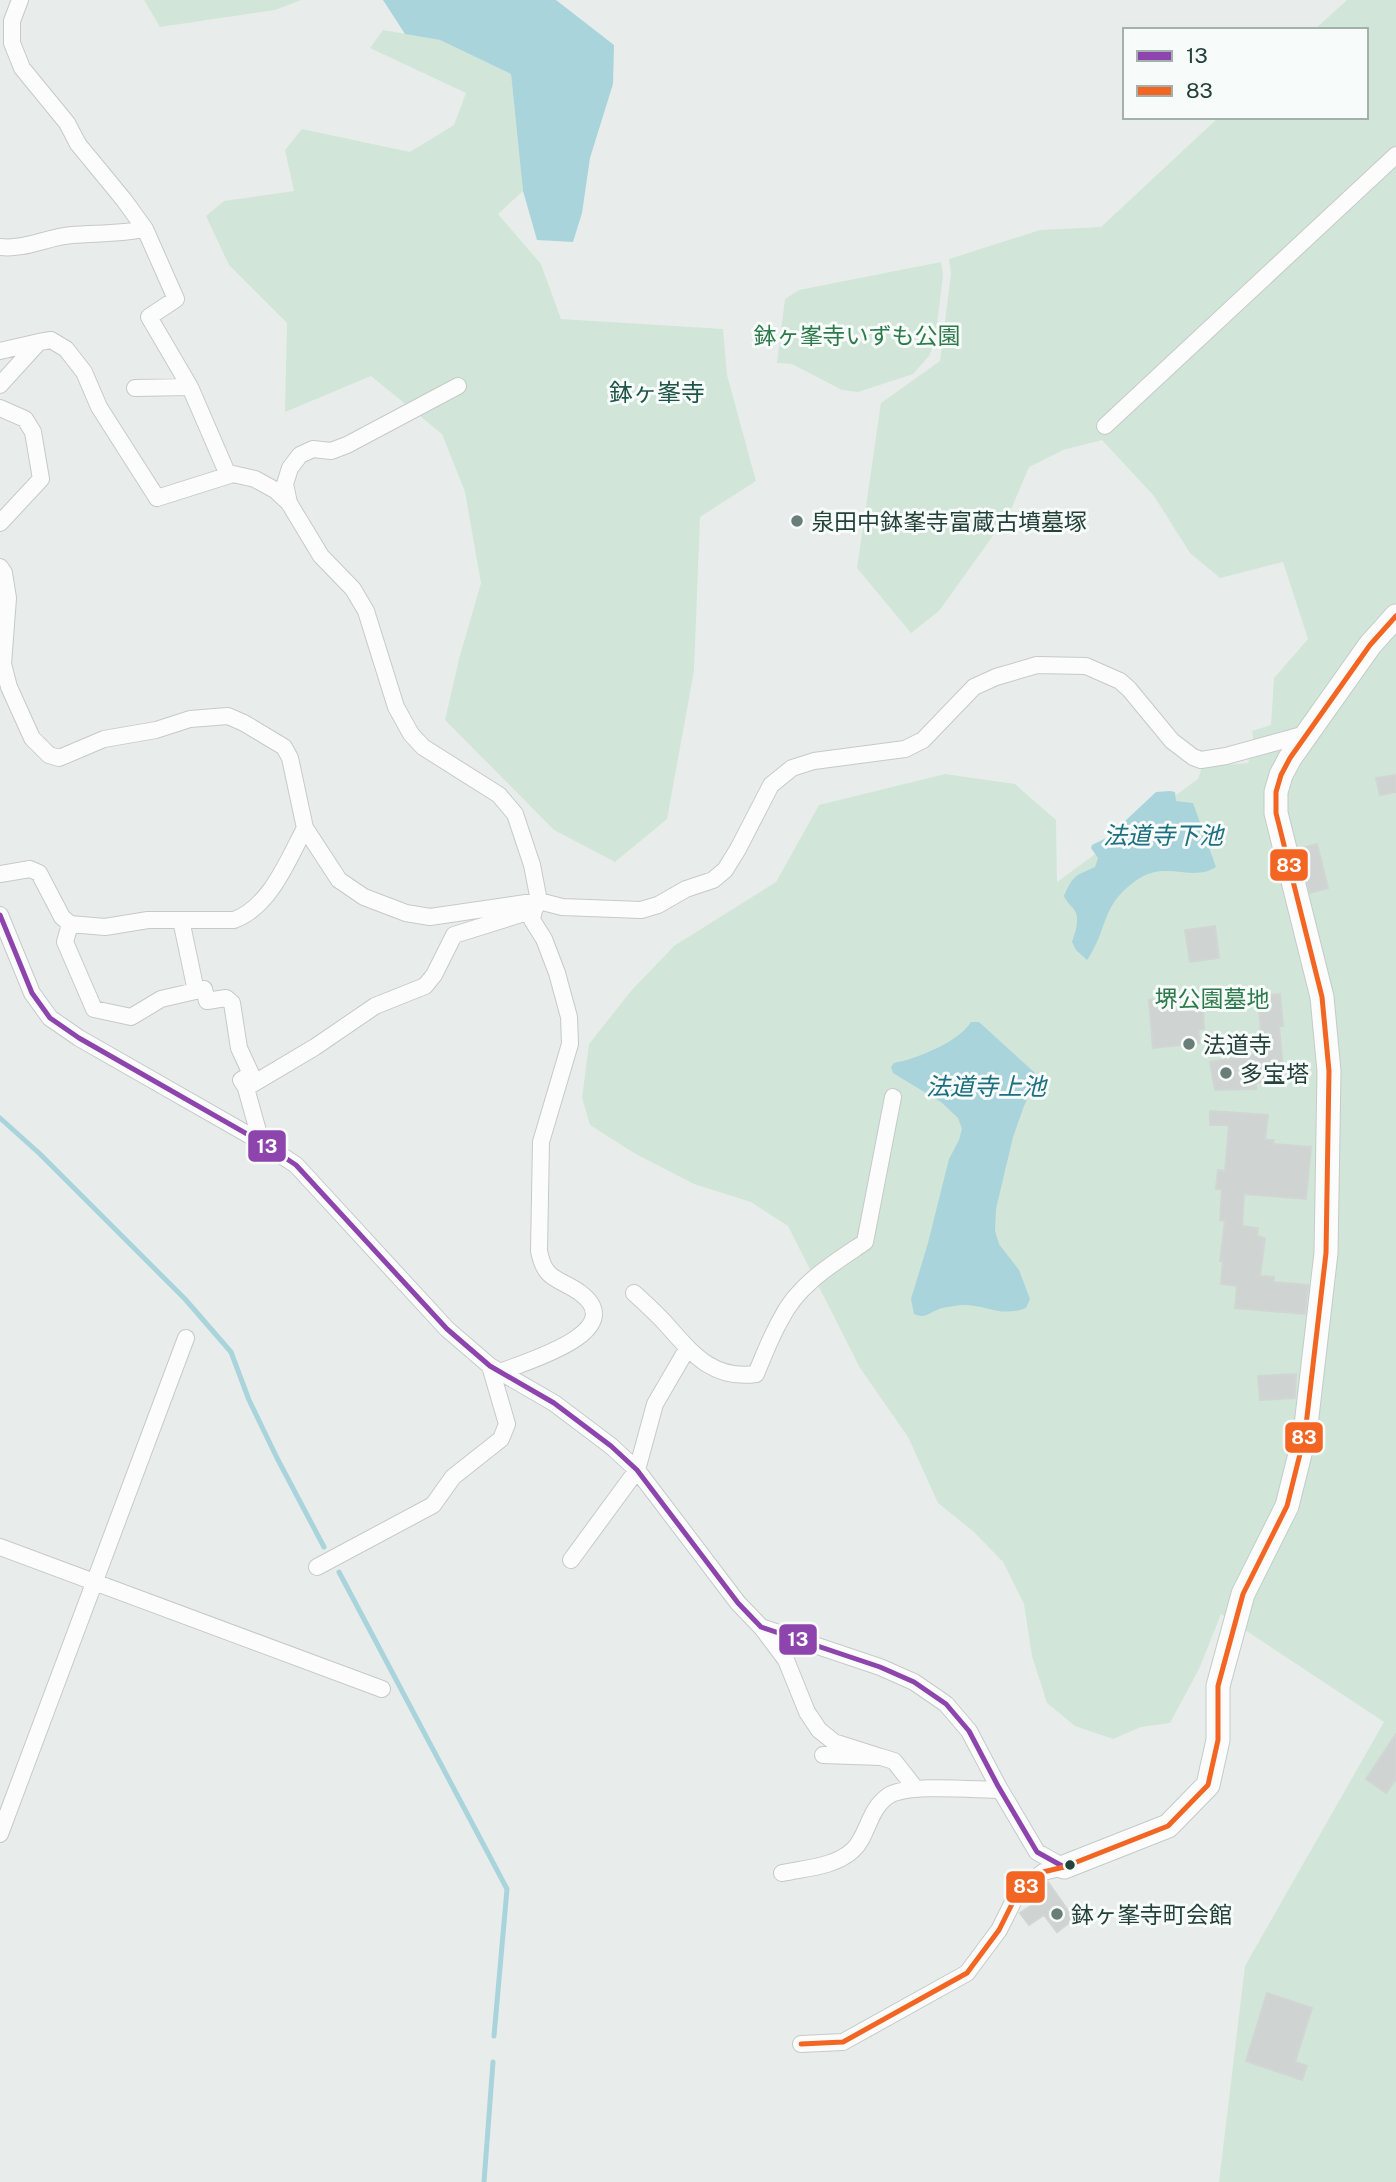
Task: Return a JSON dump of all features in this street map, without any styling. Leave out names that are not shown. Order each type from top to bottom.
[{"type":"street","points":[[20,0],[12,21],[12,43],[22,68],[67,123],[78,144],[145,229],[176,299],[149,317],[190,387],[228,475]]},
{"type":"street","points":[[1105,426],[1396,155]]},
{"type":"street","points":[[0,247],[14,249],[46,239],[72,235],[107,235],[145,229]]},
{"type":"street","points":[[0,351],[51,340],[66,349],[83,372],[99,407],[156,498],[233,474],[255,479],[275,490],[289,503],[321,556],[353,589],[366,611],[396,707],[411,734],[423,747],[499,795],[515,814],[532,865],[536,905],[533,920],[544,939],[557,973],[569,1017],[570,1044],[541,1142],[539,1251],[542,1266],[551,1276],[589,1300],[593,1311],[591,1322],[584,1334],[567,1345],[495,1369]]},
{"type":"street","points":[[0,385],[39,342]]},
{"type":"street","points":[[289,503],[285,484],[290,468],[300,455],[313,449],[331,451],[346,445],[458,386]]},
{"type":"street","points":[[135,387],[190,387]]},
{"type":"street","points":[[0,408],[25,419],[33,432],[41,479],[0,523]]},
{"type":"street","points":[[0,507],[31,490]]},
{"type":"street","points":[[0,567],[4,573],[8,597],[3,664],[9,687],[32,738],[49,755],[59,758],[104,739],[156,730],[190,719],[228,716],[284,747],[290,758],[305,828],[340,880],[364,897],[406,913],[430,917],[536,905],[640,910],[658,905],[686,889],[713,880],[725,870],[771,785],[792,768],[814,761],[905,749],[923,740],[974,687],[996,677],[1037,665],[1086,666],[1120,681],[1172,741],[1201,760],[1226,756],[1306,734]]},
{"type":"street","points":[[801,2044],[843,2042],[967,1973],[999,1930],[1017,1894],[1043,1872],[1063,1867],[1168,1826],[1208,1785],[1218,1740],[1218,1686],[1243,1594],[1287,1506],[1305,1434],[1326,1253],[1329,1071],[1322,997],[1276,813],[1276,792],[1281,775],[1306,734],[1370,645],[1396,616]]},
{"type":"street","points":[[0,874],[30,869],[39,873],[62,917],[70,924],[105,927],[148,920],[234,920],[244,917],[265,897],[305,828]]},
{"type":"street","points":[[246,1088],[315,1047],[375,1006],[425,986],[434,975],[454,935],[536,905]]},
{"type":"street","points":[[0,915],[32,993],[50,1018],[79,1038],[261,1142],[296,1165],[447,1329],[495,1369],[554,1403],[611,1446],[637,1470],[738,1603],[761,1627],[786,1660],[807,1712],[819,1730],[834,1742],[894,1761],[916,1789]]},
{"type":"street","points":[[181,920],[196,991]]},
{"type":"street","points":[[70,924],[65,942],[94,1009],[131,1017],[161,999],[204,989],[207,1001],[226,998],[232,1003],[239,1048],[251,1074],[241,1080],[246,1088],[261,1142]]},
{"type":"street","points":[[634,1293],[702,1362],[723,1373],[743,1376],[756,1374],[782,1316],[800,1291],[831,1264],[865,1242],[893,1097]]},
{"type":"street","points":[[0,1834],[186,1338]]},
{"type":"street","points":[[571,1560],[637,1470],[655,1404],[687,1349]]},
{"type":"street","points":[[317,1567],[433,1505],[453,1477],[501,1439],[507,1424],[495,1369]]},
{"type":"street","points":[[0,1546],[382,1689]]},
{"type":"street","points":[[761,1627],[880,1667],[914,1682],[946,1704],[969,1731],[1037,1852],[1063,1867]]},
{"type":"street","points":[[823,1755],[881,1757]]},
{"type":"street","points":[[782,1873],[835,1861],[854,1849],[876,1808],[889,1795],[909,1789],[1000,1790]]},
{"type":"green space","points":[[144,0],[301,0],[275,10],[160,27]]},
{"type":"green space","name":"堺公園墓地","points":[[1347,0],[1396,0],[1396,2182],[1219,2182],[1245,1966],[1384,1722],[1221,1614],[1199,1669],[1170,1723],[1141,1727],[1113,1739],[1075,1726],[1047,1703],[1032,1656],[1024,1604],[1003,1562],[974,1532],[938,1503],[908,1437],[860,1368],[788,1226],[751,1202],[694,1184],[634,1153],[590,1125],[582,1098],[589,1044],[631,991],[674,946],[776,882],[819,805],[945,774],[1015,784],[1056,820],[1057,882],[1198,779],[1202,767],[1248,763],[1254,743],[1252,731],[1271,725],[1274,678],[1308,639],[1283,562],[1220,578],[1190,553],[1154,496],[1102,440],[1063,450],[1029,467],[1010,512],[939,611],[911,633],[857,568],[881,403],[940,361],[951,274],[949,259],[1040,230],[1101,227],[1217,119],[1368,119],[1368,28],[1316,28]]},
{"type":"green space","points":[[383,30],[440,40],[511,74],[523,191],[498,214],[541,264],[561,319],[723,329],[727,375],[756,481],[700,517],[694,671],[667,819],[615,862],[554,830],[445,720],[481,583],[465,492],[442,434],[371,376],[285,412],[287,323],[229,265],[206,216],[224,201],[294,191],[285,150],[302,129],[410,152],[454,125],[466,93],[370,48]]},
{"type":"green space","name":"鉢ヶ峯寺いずも公園","points":[[941,262],[943,275],[935,341],[929,356],[913,374],[858,392],[842,390],[792,364],[777,363],[785,299],[799,290]]},
{"type":"water","points":[[383,0],[556,0],[614,45],[613,84],[590,158],[582,213],[573,242],[537,240],[523,191],[511,74],[440,40],[405,34]]},
{"type":"water","name":"法道寺下池","points":[[1156,792],[1175,792],[1176,801],[1193,803],[1216,867],[1197,873],[1155,872],[1134,882],[1115,901],[1087,960],[1072,942],[1077,919],[1075,911],[1064,896],[1067,889],[1075,877],[1095,867],[1098,858],[1091,848],[1092,845],[1108,837]]},
{"type":"water","name":"法道寺上池","points":[[971,1022],[979,1022],[1034,1072],[1036,1080],[1013,1137],[996,1209],[995,1231],[999,1244],[1019,1270],[1030,1299],[1026,1308],[1017,1311],[961,1305],[941,1308],[924,1316],[918,1315],[914,1314],[911,1299],[949,1159],[962,1129],[958,1118],[941,1102],[893,1073],[891,1067],[894,1063],[925,1054],[947,1043]]},
{"type":"building","points":[[1396,775],[1396,792],[1380,795],[1376,778]]},
{"type":"building","points":[[1317,844],[1328,888],[1310,893],[1299,849]]},
{"type":"building","points":[[1215,926],[1219,958],[1190,962],[1185,930]]},
{"type":"building","points":[[1280,994],[1283,1026],[1279,1026],[1284,1080],[1256,1083],[1256,1089],[1215,1090],[1210,1062],[1257,1054],[1255,1034],[1261,1033],[1258,996]]},
{"type":"building","points":[[1195,995],[1196,1010],[1203,1009],[1204,1029],[1198,1029],[1200,1043],[1153,1048],[1149,1000]]},
{"type":"building","points":[[1210,1111],[1268,1115],[1265,1140],[1274,1140],[1273,1144],[1311,1147],[1306,1199],[1244,1194],[1242,1226],[1258,1228],[1257,1236],[1265,1238],[1260,1276],[1274,1277],[1273,1282],[1308,1285],[1305,1314],[1235,1308],[1237,1286],[1221,1284],[1223,1261],[1220,1261],[1225,1221],[1220,1220],[1222,1189],[1216,1189],[1218,1170],[1225,1171],[1229,1125],[1210,1125]]},
{"type":"building","points":[[1296,1374],[1295,1398],[1260,1400],[1258,1376]]},
{"type":"building","points":[[1396,1734],[1396,1779],[1386,1793],[1366,1779]]},
{"type":"building","points":[[1048,1882],[1074,1919],[1057,1932],[1044,1915],[1029,1925],[1020,1913],[1035,1903],[1030,1897]]},
{"type":"building","points":[[1267,1993],[1312,2008],[1295,2062],[1307,2066],[1302,2080],[1246,2061]]},
{"type":"waterway","points":[[0,1118],[40,1154],[185,1299],[231,1352],[249,1400],[324,1547]]},
{"type":"waterway","points":[[339,1572],[507,1889],[494,2036]]},
{"type":"waterway","points":[[484,2182],[493,2062]]},
{"type":"transit line","name":"83","points":[[801,2044],[843,2042],[967,1973],[999,1930],[1017,1894],[1043,1872],[1064,1867],[1168,1826],[1208,1785],[1218,1740],[1218,1686],[1243,1594],[1287,1506],[1305,1434],[1326,1253],[1329,1071],[1322,997],[1276,813],[1276,792],[1290,758],[1370,645],[1396,616]]},
{"type":"transit line","name":"13","points":[[0,915],[32,993],[50,1018],[79,1038],[261,1142],[296,1165],[447,1329],[490,1366],[554,1403],[611,1446],[637,1470],[738,1603],[761,1627],[880,1667],[914,1682],[946,1704],[969,1731],[1037,1852],[1064,1867]]},
{"type":"place","name":"泉田中鉢峯寺富蔵古墳墓塚","points":[[797,521]]},
{"type":"place","name":"法道寺","points":[[1189,1044]]},
{"type":"place","name":"多宝塔","points":[[1226,1073]]},
{"type":"place","name":"鉢ヶ峯寺町会館","points":[[1057,1914]]},
{"type":"district","name":"鉢ヶ峯寺","points":[[657,392]]}]
